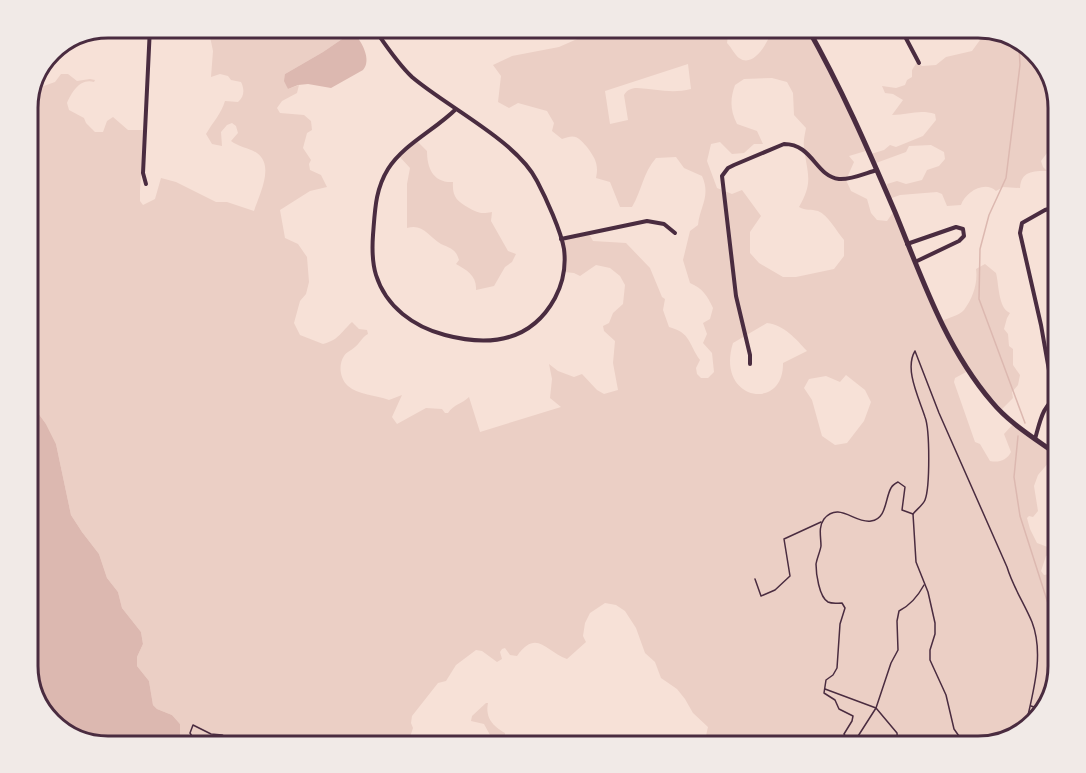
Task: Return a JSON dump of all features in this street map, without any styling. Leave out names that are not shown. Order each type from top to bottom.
[{"type":"main road","points":[[812,37],[863,135],[937,315],[966,366],[993,403],[1048,448]]},
{"type":"street","points":[[146,184],[143,173],[150,37]]},
{"type":"street","points":[[380,37],[406,71],[513,152],[526,165],[536,180],[561,240],[564,249],[564,272],[557,294],[544,314],[527,329],[506,339],[482,342],[459,339],[418,325],[392,304],[380,285],[373,263],[375,202],[379,186],[391,165],[402,153],[456,110]]},
{"type":"street","points":[[905,37],[919,63]]},
{"type":"street","points":[[750,364],[750,355],[736,296],[723,176],[728,168],[774,147],[793,144],[804,149],[833,177],[841,179],[877,170]]},
{"type":"street","points":[[1048,210],[1031,216],[1022,223],[1020,233],[1048,357]]},
{"type":"street","points":[[561,240],[647,221],[664,224],[675,233]]},
{"type":"street","points":[[907,243],[956,227],[963,229],[964,236],[959,241],[915,262]]},
{"type":"street","points":[[1035,439],[1048,404]]},
{"type":"path","points":[[959,736],[954,729],[946,695],[930,660],[935,623],[925,584],[916,562],[912,514],[925,500],[929,477],[926,419],[918,400],[910,369],[910,358],[915,351],[939,413],[1007,567],[1013,587],[1033,625],[1037,658],[1028,715]]},
{"type":"path","points":[[755,579],[761,596],[775,590],[790,576],[784,539],[822,522],[832,513],[840,512],[869,522],[877,519],[883,511],[891,487],[898,482],[905,487],[902,510],[912,514]]},
{"type":"path","points":[[822,522],[821,547],[816,564],[820,589],[823,598],[829,603],[842,603],[845,608],[840,624],[837,668],[826,680],[824,689],[826,695],[836,700],[839,709],[853,716],[844,734],[845,736]]},
{"type":"path","points":[[858,736],[876,708],[891,663],[898,650],[897,621],[900,611],[918,596],[925,584]]},
{"type":"path","points":[[824,689],[876,708],[897,736]]},
{"type":"path","points":[[1030,705],[1035,707]]},
{"type":"path","points":[[192,736],[190,733],[193,725],[210,734],[224,736]]},
{"type":"shaded area","points":[[210,37],[345,37],[285,74],[288,89],[299,85],[297,93],[282,101],[277,108],[280,113],[304,115],[311,121],[312,130],[307,133],[303,148],[311,160],[310,170],[321,175],[327,187],[310,191],[280,210],[285,238],[298,244],[307,257],[309,282],[306,294],[300,301],[294,323],[300,335],[323,344],[336,338],[352,322],[359,329],[367,330],[368,334],[344,356],[341,364],[342,376],[348,386],[362,393],[389,400],[402,395],[392,417],[397,424],[426,408],[442,409],[448,413],[469,397],[480,432],[561,407],[550,398],[552,379],[549,364],[558,371],[574,377],[582,374],[604,394],[618,390],[613,363],[615,341],[604,331],[603,326],[609,323],[613,313],[623,304],[625,285],[620,276],[610,268],[596,265],[580,276],[564,272],[562,238],[588,232],[593,241],[626,243],[650,268],[662,297],[665,299],[663,310],[669,327],[681,332],[688,339],[700,360],[696,368],[697,374],[701,378],[708,378],[714,372],[712,353],[703,343],[707,334],[703,323],[710,319],[713,308],[704,293],[690,283],[683,260],[690,231],[698,225],[704,201],[705,189],[702,176],[684,168],[676,157],[656,158],[648,170],[632,207],[620,207],[610,182],[596,178],[596,161],[582,141],[571,136],[562,139],[552,131],[554,123],[547,111],[518,103],[509,108],[498,102],[501,76],[493,65],[512,56],[559,47],[582,37],[728,37],[727,43],[739,58],[749,60],[758,54],[769,37],[812,37],[869,150],[849,156],[854,162],[846,180],[851,191],[867,199],[871,213],[877,220],[887,221],[894,211],[942,321],[964,310],[974,290],[976,269],[985,264],[996,273],[1001,301],[1010,313],[1004,329],[1008,334],[1009,346],[1013,349],[1013,365],[1020,375],[1018,385],[1012,392],[1013,398],[1002,409],[968,371],[955,378],[954,382],[975,442],[980,444],[990,461],[1002,460],[1011,452],[1004,434],[1015,422],[1048,448],[1048,463],[1038,475],[1034,486],[1038,511],[1033,517],[1027,518],[1037,543],[1048,547],[1048,555],[1041,571],[1044,575],[1048,574],[1048,675],[1045,688],[1034,708],[1010,728],[979,736],[706,736],[708,727],[693,713],[677,689],[661,678],[655,662],[645,653],[636,628],[625,611],[616,605],[605,603],[590,613],[585,623],[583,636],[586,642],[567,659],[542,644],[536,643],[524,648],[517,656],[510,655],[505,648],[502,649],[500,652],[502,659],[497,662],[482,651],[476,650],[456,665],[446,681],[438,683],[412,716],[413,728],[410,736],[180,736],[180,724],[172,715],[153,705],[149,681],[137,666],[137,657],[143,644],[141,632],[122,608],[118,592],[107,578],[99,554],[71,515],[56,444],[38,413],[38,103],[41,87],[55,82],[61,74],[68,74],[77,81],[95,80],[77,87],[67,103],[69,110],[84,118],[95,132],[103,132],[107,121],[113,117],[128,130],[144,130],[140,191],[140,201],[143,205],[155,199],[161,178],[176,182],[216,202],[227,202],[254,211],[264,181],[265,165],[262,159],[257,153],[231,141],[238,133],[236,126],[232,123],[221,132],[222,146],[212,144],[206,134],[225,101],[238,102],[242,98],[243,88],[241,82],[231,80],[228,76],[220,74],[211,77],[213,51]],"holes":[[[688,64],[691,89],[670,91],[631,89],[624,95],[628,120],[610,124],[605,91]],[[772,78],[787,82],[793,93],[794,115],[806,128],[804,145],[808,184],[799,207],[822,213],[844,240],[844,256],[834,269],[796,277],[783,277],[759,263],[750,253],[750,232],[761,216],[742,190],[732,194],[717,188],[707,161],[711,144],[720,142],[732,154],[744,153],[754,144],[763,144],[757,131],[737,124],[733,114],[733,90],[735,85],[744,79]],[[767,323],[784,330],[807,351],[783,363],[780,379],[773,389],[763,394],[752,393],[741,388],[733,377],[730,362],[733,343]],[[846,375],[865,390],[871,402],[864,421],[847,443],[835,445],[822,436],[812,400],[804,388],[809,379],[826,376],[840,382]]]},
{"type":"shaded area","points":[[345,37],[357,37],[363,46],[366,66],[331,88],[308,84],[288,89],[284,81],[285,74]]},
{"type":"shaded area","points":[[979,37],[988,38],[1014,47],[1031,61],[1041,76],[1047,94],[1048,152],[1041,161],[1047,171],[1025,175],[1020,188],[1003,187],[996,191],[992,188],[981,187],[971,192],[961,205],[947,206],[942,194],[937,192],[900,195],[889,199],[887,184],[897,181],[906,184],[922,180],[927,170],[939,166],[945,159],[944,152],[931,145],[909,146],[906,152],[876,163],[871,154],[884,150],[890,145],[896,147],[923,136],[936,120],[935,114],[929,113],[892,115],[903,100],[893,94],[885,93],[882,86],[896,88],[905,85],[912,77],[912,70],[917,62],[922,66],[936,65],[946,57],[972,51],[980,40]]},
{"type":"shaded area","points":[[417,141],[427,151],[430,169],[436,177],[446,182],[453,182],[454,195],[458,201],[477,212],[492,212],[491,221],[508,251],[516,254],[494,286],[476,290],[473,277],[456,264],[459,260],[454,251],[422,229],[407,228],[407,184],[410,168],[399,156]]},
{"type":"shaded area","points":[[38,413],[56,444],[71,515],[99,554],[107,578],[118,592],[122,608],[141,632],[143,644],[137,657],[137,666],[149,681],[153,705],[172,715],[180,724],[180,736],[107,736],[85,732],[65,721],[55,712],[41,688],[38,670]]},
{"type":"shaded area","points":[[488,703],[487,708],[491,721],[505,733],[505,736],[491,736],[484,724],[471,721],[472,716]]},
{"type":"waterway","points":[[1019,51],[1020,65],[1006,178],[989,215],[980,249],[979,299],[1025,423]]},
{"type":"waterway","points":[[1018,436],[1014,477],[1020,516],[1048,603]]}]
